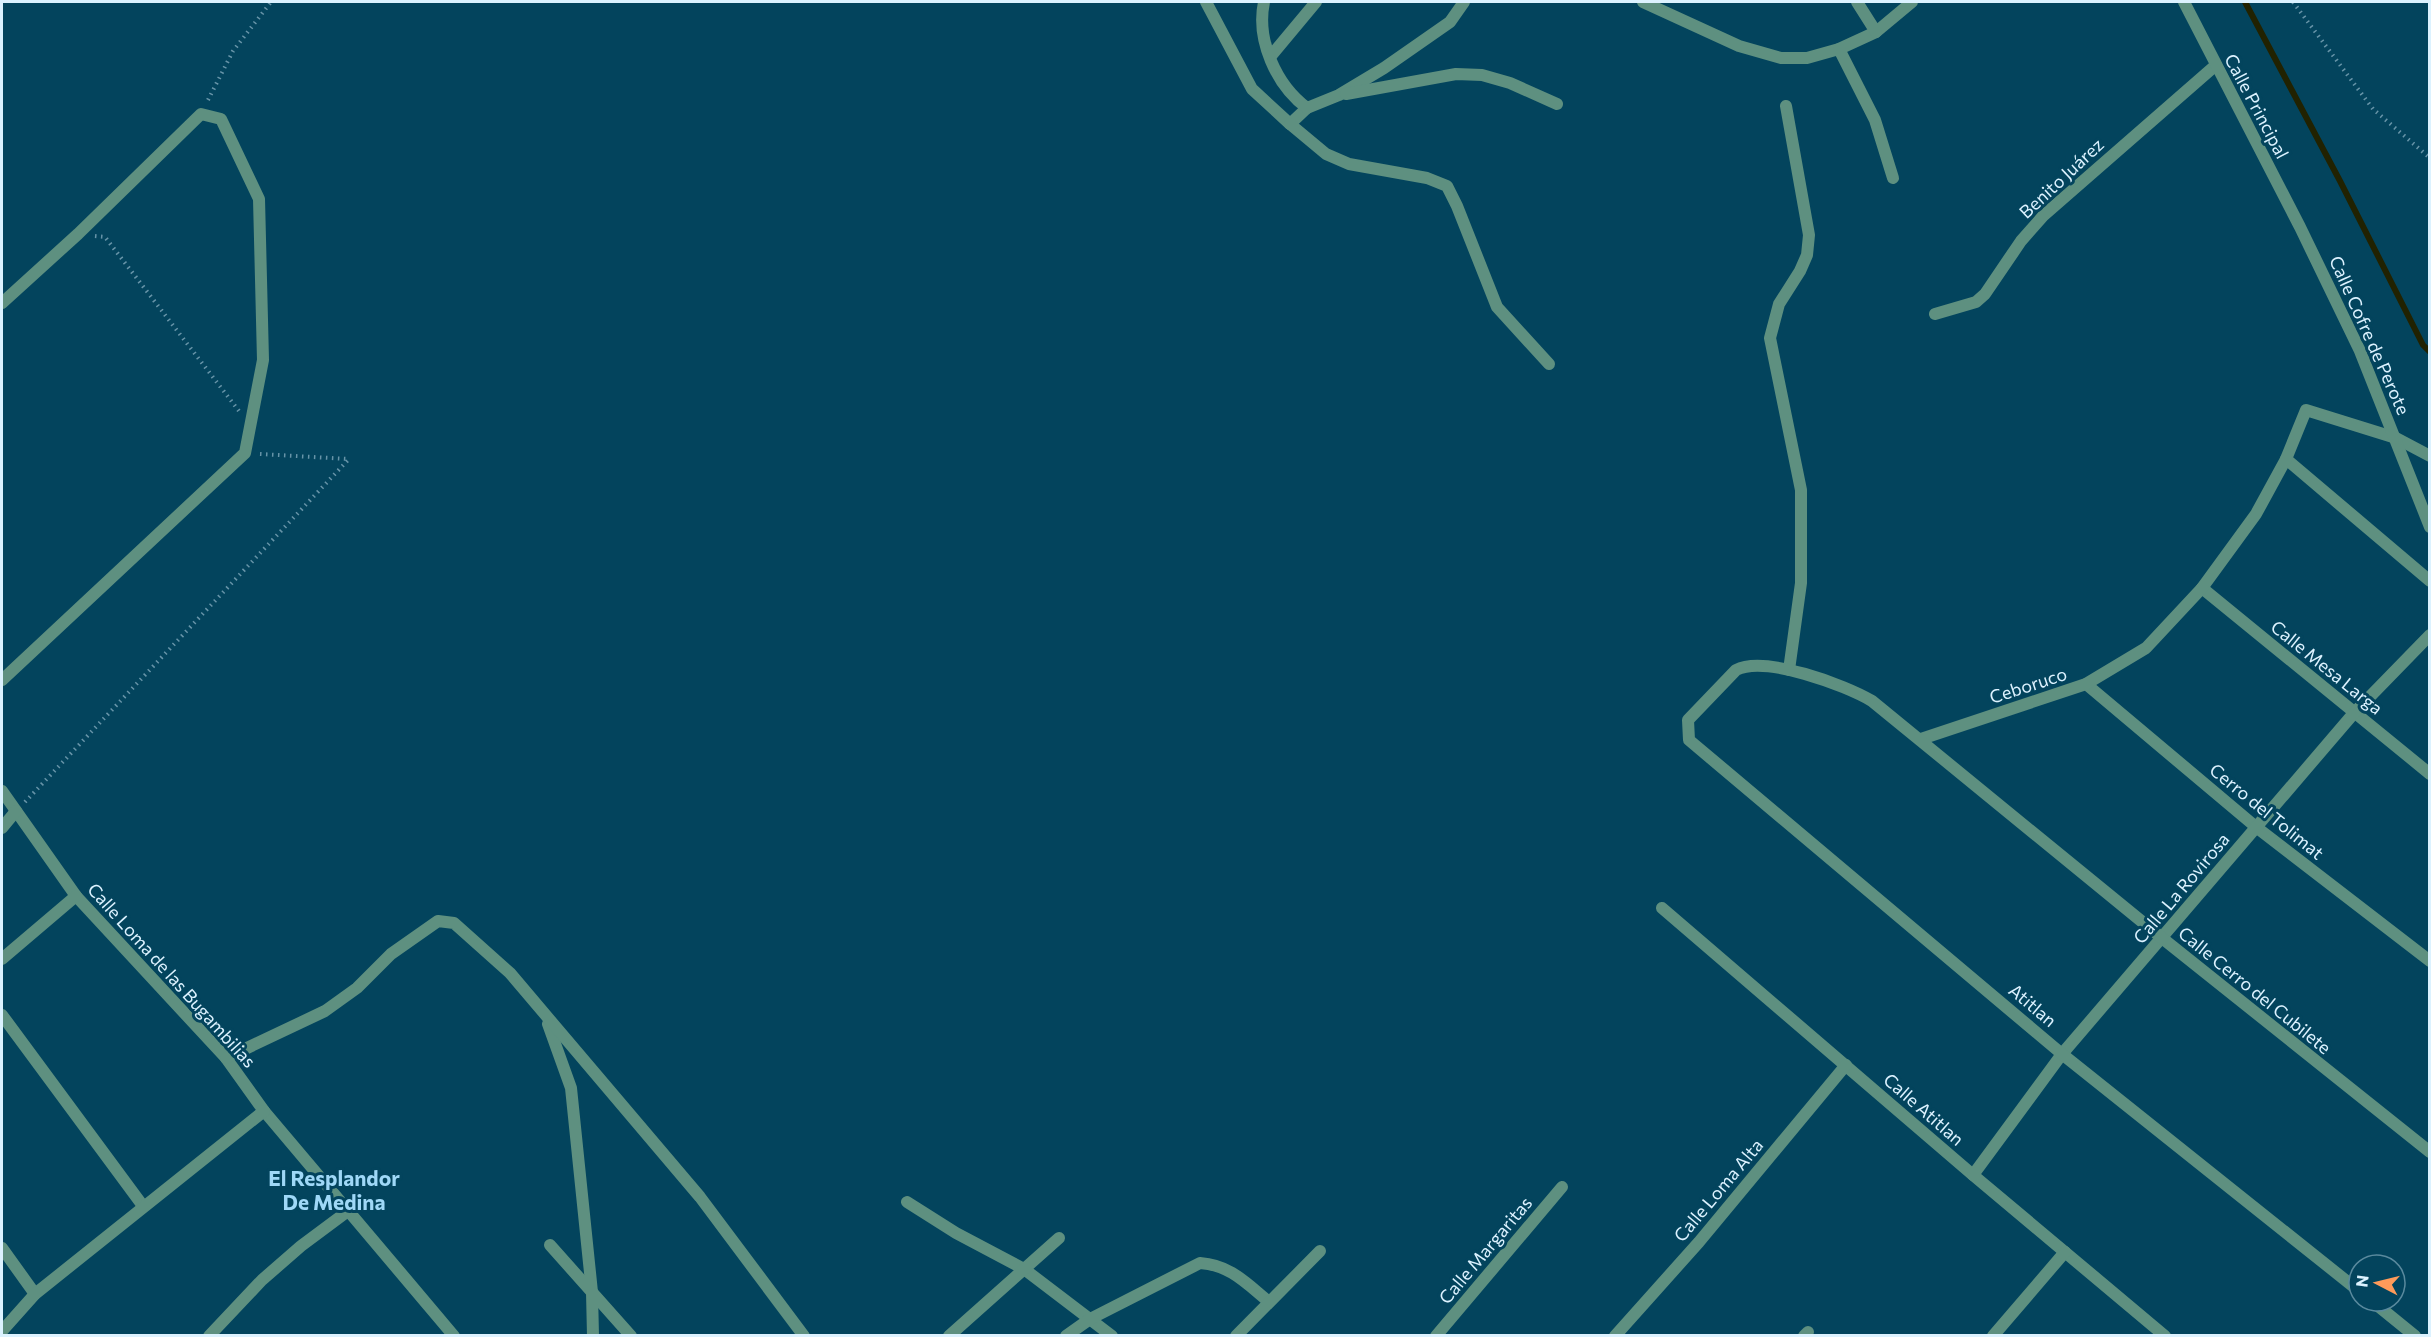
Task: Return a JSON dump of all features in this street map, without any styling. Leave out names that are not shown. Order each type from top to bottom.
[{"type":"street","points":[[1206,2],[1252,89],[1326,154],[1349,164],[1427,178],[1447,186],[1497,306],[1549,364]]},
{"type":"street","points":[[1264,2],[1262,13],[1264,37],[1276,75],[1293,97],[1307,108]]},
{"type":"street","points":[[1270,56],[1316,2]]},
{"type":"street","points":[[1290,124],[1307,108],[1339,95],[1384,68],[1449,22],[1464,2]]},
{"type":"street","points":[[1643,2],[1739,46],[1781,58],[1807,58],[1839,49],[1876,32],[1912,2]]},
{"type":"street","points":[[1857,2],[1876,32]]},
{"type":"street","name":"Calle Principal","points":[[2184,2],[2300,227]]},
{"type":"street","points":[[1839,49],[1875,120],[1893,178]]},
{"type":"street","name":"Benito Juárez","points":[[1935,314],[1976,302],[1985,294],[2021,242],[2043,216],[2216,65]]},
{"type":"street","points":[[1339,95],[1465,74],[1482,75],[1510,83],[1557,104]]},
{"type":"street","points":[[1786,106],[1809,235],[1806,255],[1800,271],[1779,304],[1770,338],[1800,490],[1801,583],[1789,670],[1851,689],[1872,701],[1921,739]]},
{"type":"street","points":[[2,303],[78,234],[201,114],[221,119],[259,199],[263,360],[244,453],[2,680]]},
{"type":"street","name":"Calle Cofre de Perote","points":[[2300,227],[2360,351],[2430,527]]},
{"type":"street","name":"Ceboruco","points":[[1921,739],[2086,684],[2146,648],[2202,588],[2256,514],[2286,459],[2303,411],[2309,410],[2396,438]]},
{"type":"street","points":[[2396,438],[2430,456]]},
{"type":"street","points":[[2286,459],[2430,580]]},
{"type":"street","name":"Calle Mesa Larga","points":[[2202,588],[2430,774]]},
{"type":"street","name":"Calle La Rovirosa","points":[[1972,1175],[2062,1054],[2354,713],[2430,635]]},
{"type":"street","name":"Atitlan","points":[[1789,670],[1746,666],[1736,670],[1688,720],[1689,740],[2062,1054],[2347,1281]]},
{"type":"street","name":"Cerro del Tolimat","points":[[2086,684],[2256,826],[2430,961]]},
{"type":"street","name":"Calle Cerro del Cubilete","points":[[1921,739],[2162,938],[2430,1152]]},
{"type":"street","name":"Calle Loma de las Bugambilias","points":[[2,791],[76,896],[226,1058],[264,1111],[454,1335]]},
{"type":"street","points":[[2,828],[16,811]]},
{"type":"street","points":[[2,959],[76,896]]},
{"type":"street","name":"Calle Atitlan","points":[[1662,908],[1972,1175],[2165,1335]]},
{"type":"street","points":[[226,1058],[325,1011],[357,988],[391,954],[438,921],[454,923],[510,973],[700,1197],[804,1335]]},
{"type":"street","points":[[2,1015],[142,1206]]},
{"type":"street","points":[[546,1017],[571,1088],[592,1292],[593,1335]]},
{"type":"street","name":"Calle Loma Alta","points":[[1615,1335],[1699,1242],[1846,1065]]},
{"type":"street","points":[[2,1331],[35,1294],[142,1206],[264,1111]]},
{"type":"street","name":"Calle Margaritas","points":[[1436,1335],[1562,1187]]},
{"type":"street","points":[[907,1202],[956,1233],[1024,1269],[1112,1335]]},
{"type":"street","points":[[209,1335],[262,1280],[301,1246],[348,1211]]},
{"type":"street","points":[[949,1335],[1059,1238]]},
{"type":"street","points":[[550,1245],[631,1335]]},
{"type":"street","points":[[2,1248],[35,1294]]},
{"type":"street","points":[[1236,1335],[1320,1251]]},
{"type":"street","points":[[1994,1335],[2065,1252]]},
{"type":"street","points":[[1066,1335],[1090,1319],[1200,1263],[1215,1264],[1230,1271],[1268,1301]]},
{"type":"street","points":[[2387,1313],[2415,1335]]},
{"type":"path","points":[[201,114],[233,51],[271,2]]},
{"type":"path","points":[[2293,2],[2373,109],[2430,158]]},
{"type":"path","points":[[78,234],[105,237],[241,413]]},
{"type":"path","points":[[16,811],[349,459],[244,453]]},
{"type":"waterway","points":[[2245,2],[2340,181],[2423,345],[2430,352]]},
{"type":"district","name":"El Resplandor De Medina","points":[[334,1189]]}]
